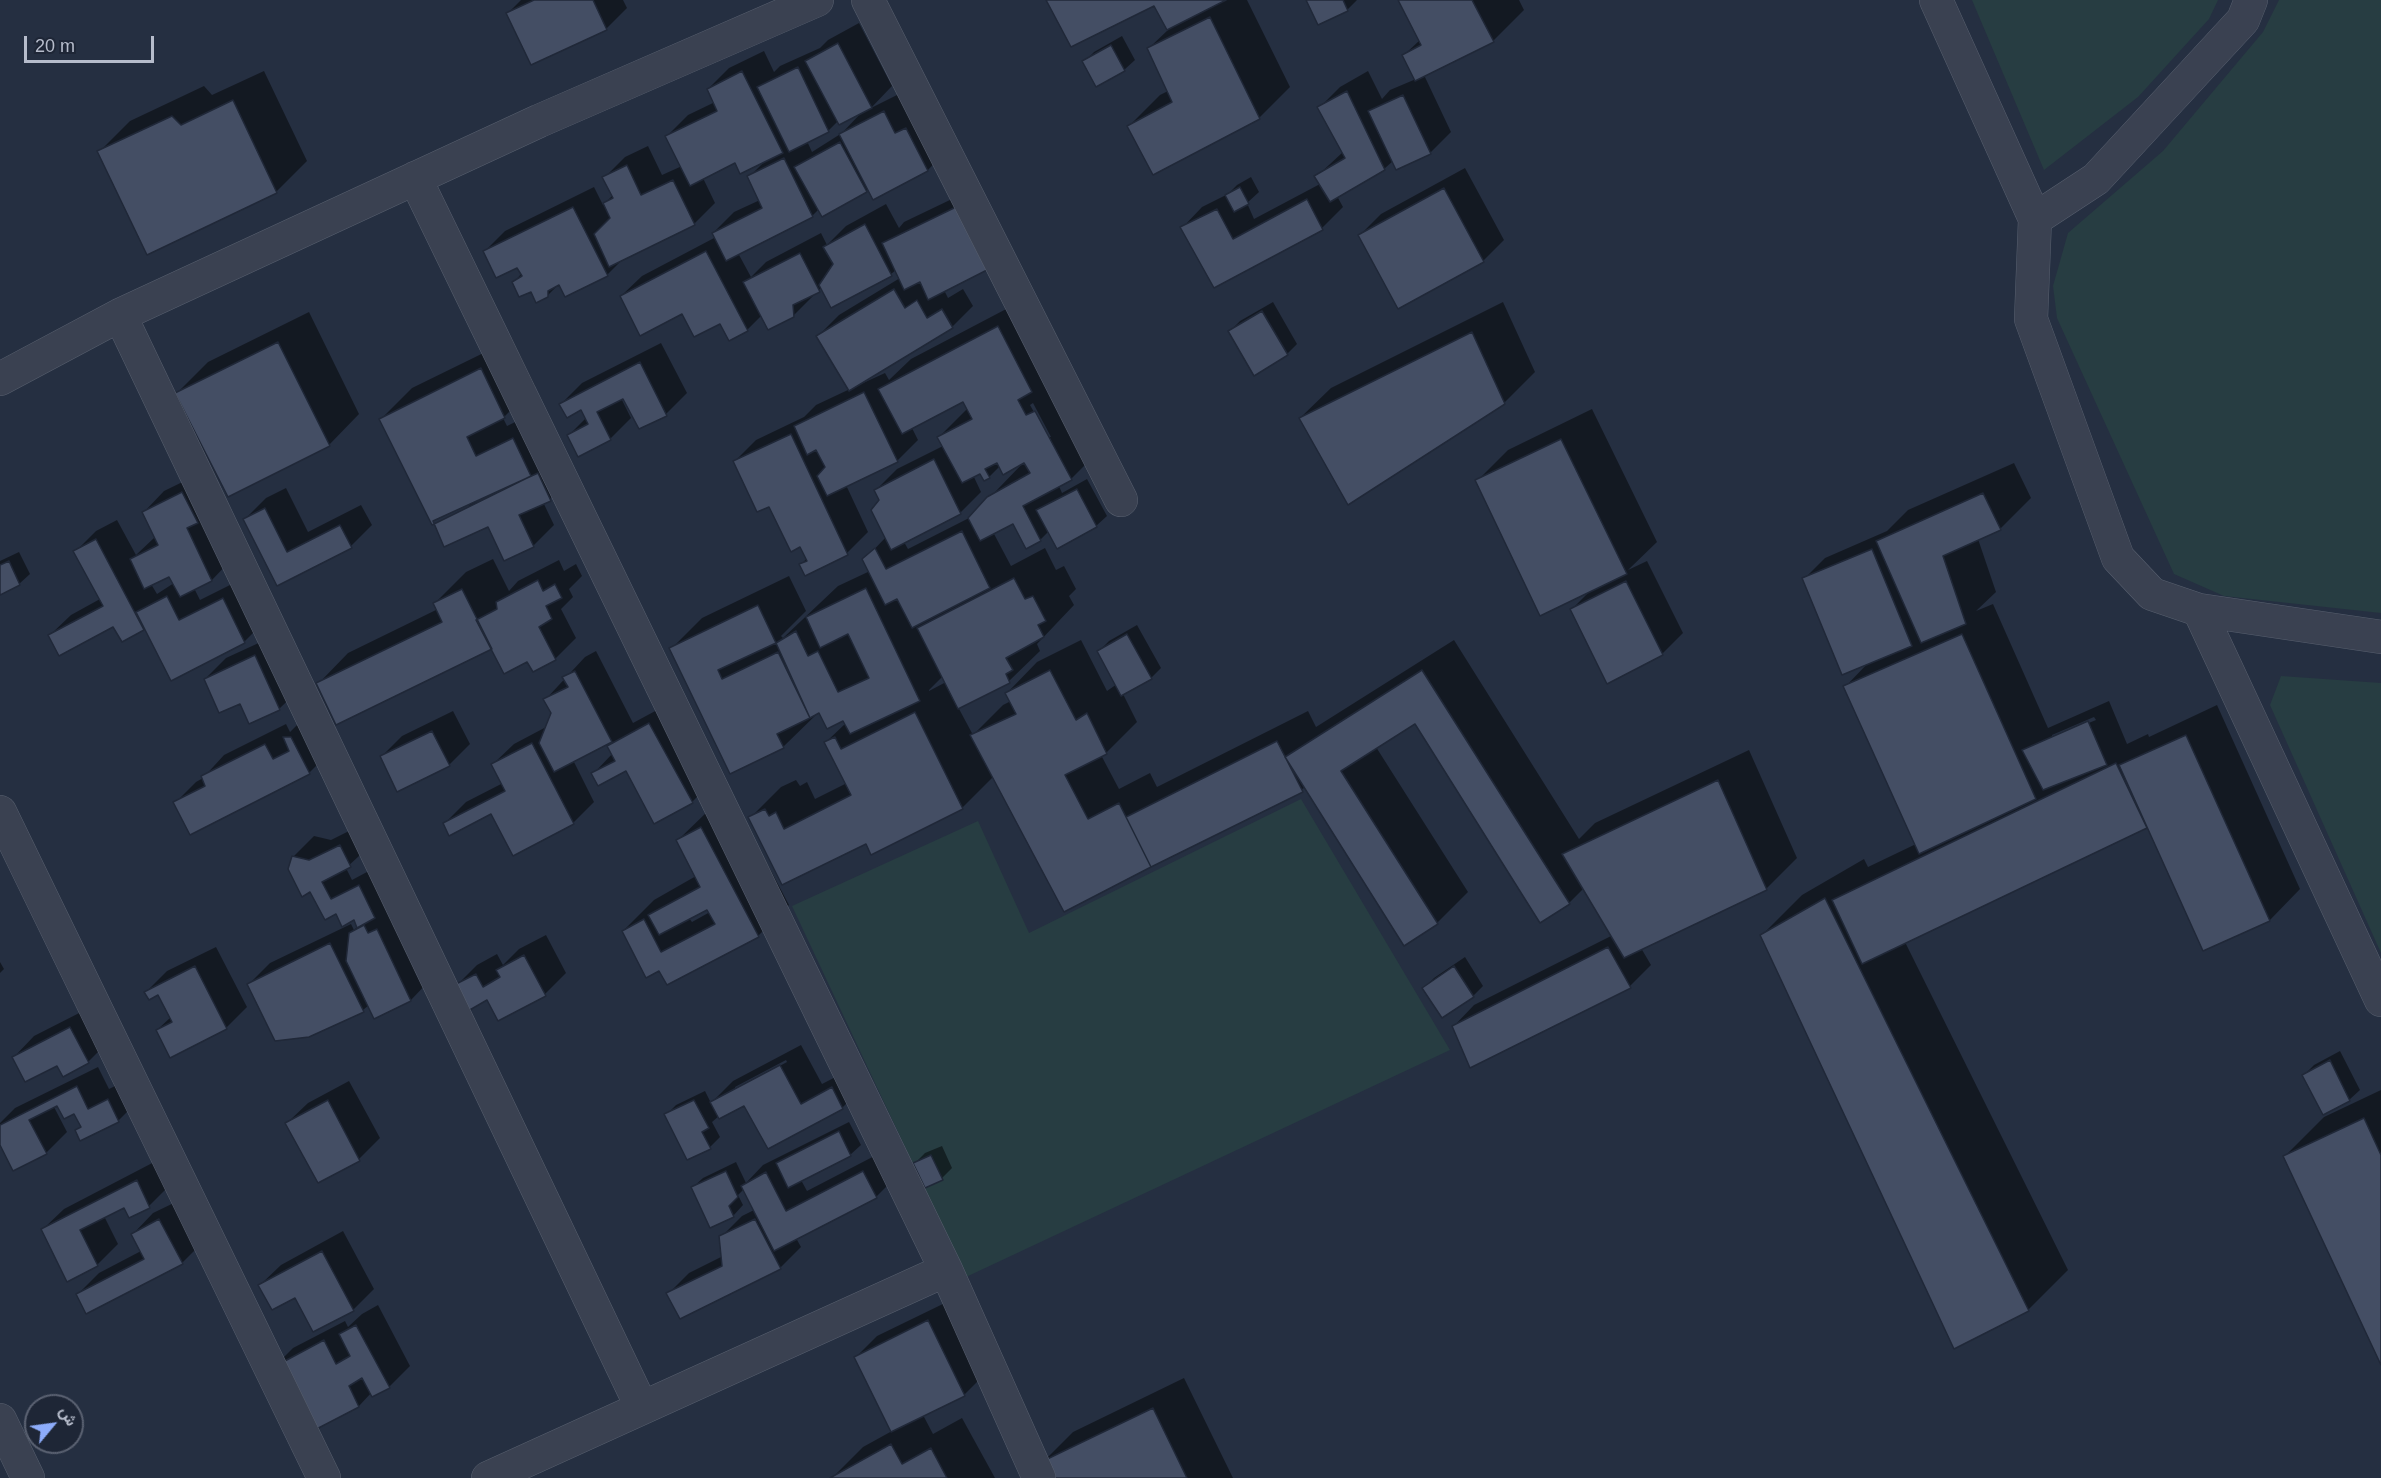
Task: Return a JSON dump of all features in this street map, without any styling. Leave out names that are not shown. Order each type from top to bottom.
[{"type":"street","points":[[0,379],[120,315],[415,178],[539,121],[817,0]]},
{"type":"street","points":[[868,0],[1121,500]]},
{"type":"street","points":[[1936,0],[2035,219],[2031,319],[2118,558],[2152,594],[2199,610],[2381,637]]},
{"type":"street","points":[[2035,219],[2096,179],[2243,20],[2251,0]]},
{"type":"street","points":[[415,178],[946,1270],[1039,1478]]},
{"type":"street","points":[[120,315],[642,1407]]},
{"type":"street","points":[[2199,610],[2381,1000]]},
{"type":"street","points":[[0,812],[324,1478]]},
{"type":"street","points":[[488,1478],[946,1270]]},
{"type":"street","points":[[0,1420],[28,1478]]},
{"type":"green space","points":[[1972,0],[2218,0],[2209,19],[2138,97],[2044,170]]},
{"type":"green space","points":[[2279,0],[2381,0],[2381,613],[2224,596],[2174,574],[2057,318],[2053,286],[2068,233],[2163,151],[2263,32]]},
{"type":"green space","points":[[2281,676],[2381,683],[2381,953],[2270,705]]},
{"type":"green space","points":[[1301,799],[1450,1050],[966,1277],[792,906],[978,821],[1029,933]]},
{"type":"building","points":[[534,0],[593,0],[607,30],[531,65],[506,13]]},
{"type":"building","points":[[1046,0],[1226,0],[1167,30],[1154,6],[1071,47]]},
{"type":"building","points":[[1306,0],[1343,0],[1348,11],[1318,25]]},
{"type":"building","points":[[1398,0],[1472,0],[1494,42],[1415,81],[1402,55],[1421,45]]},
{"type":"building","points":[[1210,17],[1260,119],[1153,175],[1127,126],[1172,102],[1147,48]]},
{"type":"building","points":[[838,43],[872,108],[839,125],[805,61]]},
{"type":"building","points":[[1111,45],[1125,71],[1096,87],[1082,61]]},
{"type":"building","points":[[798,67],[829,132],[789,152],[757,87]]},
{"type":"building","points":[[742,71],[783,153],[740,174],[735,163],[690,186],[665,136],[717,111],[707,89]]},
{"type":"building","points":[[1347,91],[1385,170],[1330,202],[1314,176],[1345,158],[1317,107]]},
{"type":"building","points":[[1403,95],[1431,154],[1396,170],[1368,111]]},
{"type":"building","points":[[233,100],[277,193],[147,255],[97,151],[172,116],[181,125]]},
{"type":"building","points":[[884,111],[895,133],[906,128],[928,171],[873,200],[839,134]]},
{"type":"building","points":[[840,142],[867,192],[822,217],[794,167]]},
{"type":"building","points":[[784,158],[813,217],[726,261],[712,233],[762,208],[747,176]]},
{"type":"building","points":[[627,165],[641,195],[673,180],[695,225],[609,267],[594,234],[610,218],[603,203],[613,198],[602,177]]},
{"type":"building","points":[[1240,187],[1249,204],[1234,212],[1225,195]]},
{"type":"building","points":[[1444,188],[1484,262],[1398,309],[1358,235]]},
{"type":"building","points":[[1307,199],[1323,230],[1214,288],[1180,227],[1217,209],[1233,239]]},
{"type":"building","points":[[573,207],[608,276],[565,297],[559,285],[548,291],[548,297],[536,303],[531,292],[519,297],[512,282],[522,276],[517,268],[496,278],[483,251]]},
{"type":"building","points":[[956,207],[987,270],[928,300],[920,282],[904,290],[882,243]]},
{"type":"building","points":[[865,224],[892,276],[831,308],[819,285],[833,264],[823,247]]},
{"type":"building","points":[[706,251],[748,331],[729,341],[720,324],[694,337],[682,314],[640,336],[620,296]]},
{"type":"building","points":[[800,253],[820,292],[793,305],[794,317],[768,330],[743,282]]},
{"type":"building","points":[[894,289],[905,308],[917,300],[927,318],[942,309],[953,328],[849,391],[816,336]]},
{"type":"building","points":[[1262,311],[1288,355],[1254,376],[1228,331]]},
{"type":"building","points":[[998,326],[1032,392],[1018,400],[1026,415],[1035,411],[1072,480],[1023,506],[1041,541],[1026,549],[1013,524],[980,541],[968,518],[987,497],[1030,473],[1024,463],[1003,475],[997,463],[985,469],[990,478],[984,481],[980,474],[962,483],[937,437],[972,419],[963,402],[902,434],[878,389]]},
{"type":"building","points":[[1472,332],[1505,404],[1348,505],[1299,418]]},
{"type":"building","points":[[278,342],[330,446],[228,497],[175,393]]},
{"type":"building","points":[[640,362],[667,416],[639,429],[623,399],[597,412],[611,440],[578,457],[567,435],[588,424],[581,410],[567,418],[559,404]]},
{"type":"building","points":[[481,368],[505,418],[467,437],[476,456],[513,438],[531,476],[432,525],[379,419]]},
{"type":"building","points":[[864,392],[898,462],[827,496],[817,476],[825,467],[816,450],[807,455],[794,426]]},
{"type":"building","points":[[791,434],[848,555],[805,576],[799,564],[807,561],[800,547],[791,552],[769,507],[757,512],[733,461]]},
{"type":"building","points":[[1561,439],[1627,574],[1540,616],[1475,480]]},
{"type":"building","points":[[934,459],[961,514],[891,550],[871,510],[879,500],[874,490]]},
{"type":"building","points":[[538,473],[551,501],[519,515],[534,547],[504,561],[488,527],[444,547],[433,521]]},
{"type":"building","points":[[1077,489],[1097,527],[1057,549],[1036,510]]},
{"type":"building","points":[[182,492],[198,523],[187,528],[212,581],[180,597],[169,577],[144,589],[130,559],[158,545],[142,512]]},
{"type":"building","points":[[1983,493],[2001,530],[1943,556],[1966,624],[1921,643],[1876,541]]},
{"type":"building","points":[[265,508],[287,552],[340,525],[352,548],[277,586],[243,519]]},
{"type":"building","points":[[962,531],[990,588],[912,628],[897,599],[885,605],[862,559],[875,548],[886,569]]},
{"type":"building","points":[[96,539],[144,630],[122,642],[113,627],[59,656],[48,635],[103,606],[73,551]]},
{"type":"building","points":[[1872,549],[1912,646],[1842,675],[1802,578]]},
{"type":"building","points":[[9,561],[20,585],[0,595],[0,565]]},
{"type":"building","points":[[1014,578],[1025,599],[1033,596],[1046,621],[1038,625],[1044,637],[1006,658],[1013,670],[1006,674],[1010,683],[958,709],[917,628]]},
{"type":"building","points":[[538,580],[543,591],[555,584],[562,598],[546,606],[552,619],[539,627],[556,660],[533,672],[527,662],[504,674],[476,620],[497,609],[496,602]]},
{"type":"building","points":[[1626,581],[1663,655],[1607,684],[1570,609]]},
{"type":"building","points":[[866,588],[920,701],[850,734],[843,721],[827,729],[819,713],[810,718],[776,643],[796,631],[808,656],[818,651],[838,692],[869,678],[848,634],[820,648],[806,617]]},
{"type":"building","points":[[462,589],[492,649],[336,725],[316,683],[442,622],[433,603]]},
{"type":"building","points":[[167,596],[179,620],[223,598],[245,643],[171,681],[136,612]]},
{"type":"building","points":[[758,605],[776,643],[718,670],[722,679],[778,652],[810,718],[777,734],[784,748],[730,774],[669,648]]},
{"type":"building","points":[[1127,634],[1152,679],[1121,696],[1097,651]]},
{"type":"building","points":[[1962,634],[2036,799],[1919,854],[1843,686]]},
{"type":"building","points":[[255,655],[280,710],[249,724],[240,704],[219,713],[204,679]]},
{"type":"building","points":[[1050,670],[1076,720],[1087,713],[1107,754],[1065,775],[1088,819],[1119,803],[1151,867],[1064,912],[970,735],[1016,714],[1005,693]]},
{"type":"building","points":[[1422,670],[1570,904],[1540,923],[1415,724],[1341,771],[1438,924],[1404,946],[1285,757]]},
{"type":"building","points":[[575,671],[612,742],[554,772],[539,743],[551,713],[543,699],[568,687],[562,677]]},
{"type":"building","points":[[915,712],[963,809],[871,855],[866,844],[782,885],[748,817],[765,809],[769,816],[776,812],[784,829],[851,795],[824,742],[835,737],[841,749]]},
{"type":"building","points":[[2088,721],[2107,765],[2043,790],[2022,750]]},
{"type":"building","points":[[649,723],[693,803],[654,824],[626,771],[598,786],[591,773],[615,761],[607,746]]},
{"type":"building","points":[[432,731],[450,766],[397,792],[380,756]]},
{"type":"building","points":[[2186,735],[2270,921],[2203,951],[2119,765]]},
{"type":"building","points":[[283,737],[291,737],[310,774],[190,835],[173,802],[205,786],[201,776],[265,744],[273,759],[289,751]]},
{"type":"building","points":[[1277,741],[1303,792],[1151,867],[1126,817]]},
{"type":"building","points":[[532,743],[574,824],[513,856],[491,814],[449,836],[443,823],[505,791],[491,764]]},
{"type":"building","points":[[2116,763],[2147,828],[1862,964],[1832,900]]},
{"type":"building","points":[[1718,780],[1767,890],[1624,958],[1562,854]]},
{"type":"building","points":[[701,827],[759,937],[667,985],[659,971],[646,978],[622,931],[644,919],[661,952],[715,924],[707,910],[659,935],[648,915],[700,887],[676,840]]},
{"type":"building","points":[[340,845],[351,867],[322,882],[331,899],[359,885],[375,918],[357,928],[354,920],[342,927],[336,914],[325,920],[310,892],[302,897],[288,869],[292,856],[309,860]]},
{"type":"building","points":[[1825,898],[2029,1311],[1954,1349],[1760,935]]},
{"type":"building","points":[[364,925],[368,933],[377,929],[411,1001],[374,1019],[346,961],[349,933]]},
{"type":"building","points":[[330,943],[364,1012],[309,1037],[275,1041],[247,984]]},
{"type":"building","points":[[1608,947],[1631,988],[1470,1068],[1452,1026]]},
{"type":"building","points":[[524,955],[546,996],[498,1021],[487,1000],[468,1011],[454,985],[476,974],[483,987],[500,977],[496,970]]},
{"type":"building","points":[[195,966],[227,1029],[170,1058],[156,1030],[172,1022],[158,995],[149,1000],[144,992]]},
{"type":"building","points":[[1454,966],[1474,997],[1442,1018],[1422,988]]},
{"type":"building","points":[[70,1027],[89,1063],[63,1077],[57,1066],[25,1082],[12,1057]]},
{"type":"building","points":[[2330,1060],[2350,1101],[2323,1115],[2302,1075]]},
{"type":"building","points":[[780,1065],[801,1104],[832,1087],[843,1109],[768,1149],[744,1106],[719,1119],[710,1102]]},
{"type":"building","points":[[77,1086],[88,1109],[108,1099],[119,1122],[80,1141],[75,1130],[81,1127],[74,1114],[64,1119],[57,1106],[29,1120],[47,1154],[13,1171],[0,1145],[0,1125]]},
{"type":"building","points":[[328,1100],[360,1161],[318,1183],[285,1123]]},
{"type":"building","points":[[694,1100],[709,1128],[702,1132],[711,1149],[687,1160],[664,1114]]},
{"type":"building","points":[[2364,1118],[2381,1155],[2381,1365],[2283,1156]]},
{"type":"building","points":[[839,1131],[851,1156],[788,1188],[776,1163]]},
{"type":"building","points":[[931,1155],[943,1180],[925,1188],[913,1163]]},
{"type":"building","points":[[726,1171],[738,1197],[729,1206],[734,1217],[710,1228],[691,1187]]},
{"type":"building","points":[[863,1171],[877,1198],[774,1251],[741,1186],[766,1172],[786,1211]]},
{"type":"building","points":[[137,1180],[150,1208],[129,1218],[124,1208],[80,1230],[98,1266],[67,1282],[41,1229]]},
{"type":"building","points":[[159,1219],[183,1264],[86,1314],[76,1294],[144,1259],[131,1234]]},
{"type":"building","points":[[755,1219],[781,1269],[680,1319],[666,1293],[722,1266],[719,1236]]},
{"type":"building","points":[[322,1251],[354,1311],[313,1332],[295,1298],[272,1310],[258,1285]]},
{"type":"building","points":[[928,1320],[965,1396],[891,1432],[854,1357]]},
{"type":"building","points":[[356,1325],[390,1388],[372,1397],[362,1378],[349,1386],[359,1407],[305,1435],[270,1369],[324,1340],[336,1364],[350,1356],[339,1334]]},
{"type":"building","points":[[1153,1408],[1187,1478],[1048,1478],[1041,1462]]},
{"type":"building","points":[[891,1444],[902,1464],[931,1448],[947,1478],[830,1478]]}]
